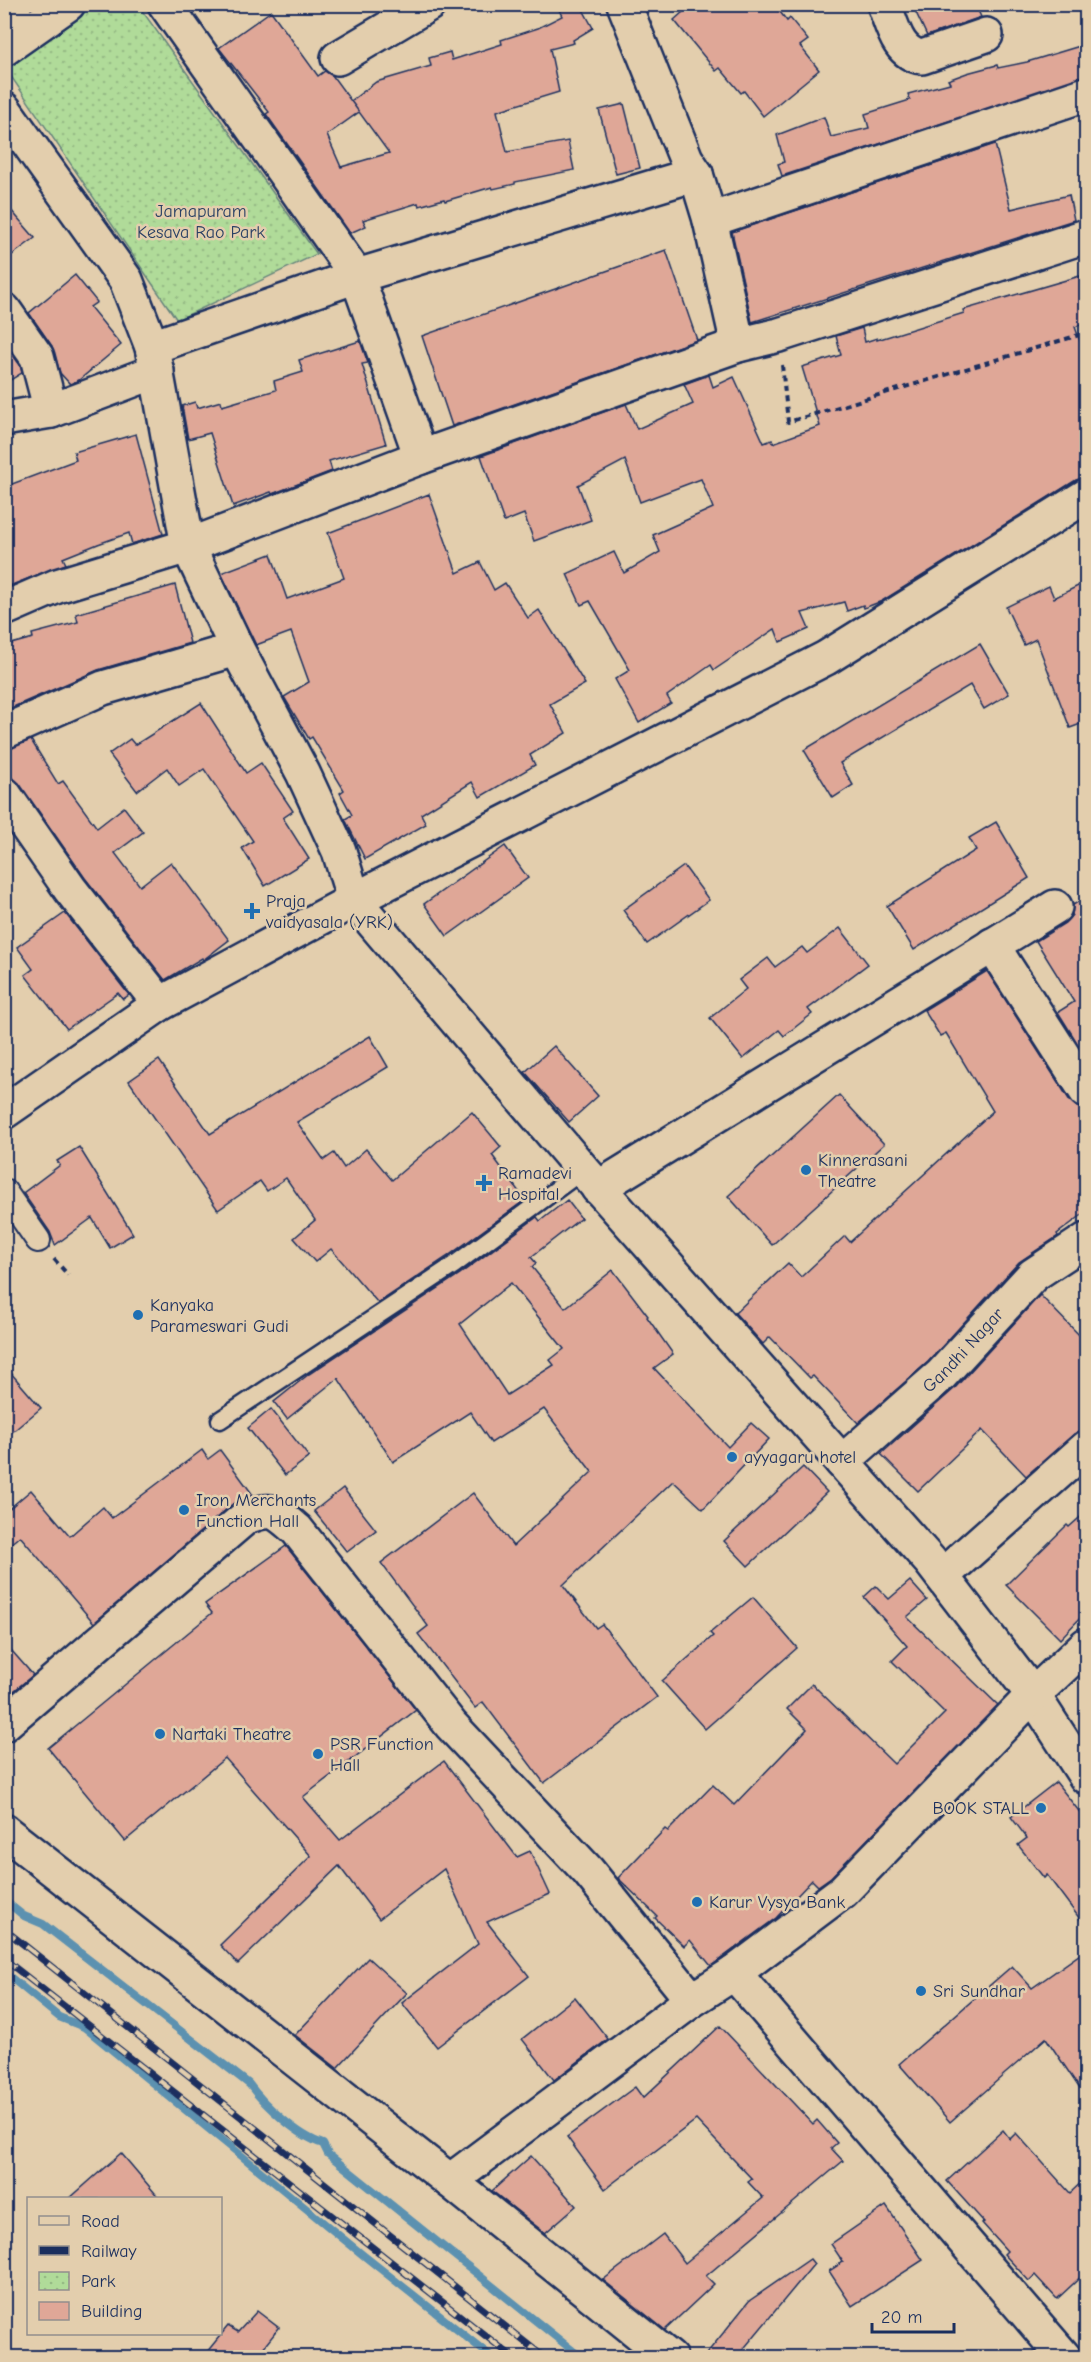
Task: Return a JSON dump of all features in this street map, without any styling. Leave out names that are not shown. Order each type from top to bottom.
[{"type":"street","points":[[4,12],[15,4]]},
{"type":"street","points":[[4,49],[68,4]]},
{"type":"street","points":[[165,4],[357,276],[421,457]]},
{"type":"street","points":[[338,58],[429,4]]},
{"type":"street","points":[[624,4],[686,159],[696,174],[710,220],[738,345]]},
{"type":"street","points":[[884,4],[900,42],[908,53],[916,56],[922,57],[986,35]]},
{"type":"street","points":[[710,220],[1086,94]]},
{"type":"street","points":[[4,109],[126,280],[154,359],[188,546],[237,649],[303,773],[339,851],[354,900],[591,1179],[942,1576],[1033,1695],[1086,1777]]},
{"type":"street","points":[[4,419],[51,411],[154,359],[357,276],[696,174]]},
{"type":"street","points":[[4,609],[57,586],[188,546],[421,457],[738,345],[779,335],[1086,236]]},
{"type":"street","points":[[4,310],[37,357],[51,411]]},
{"type":"street","points":[[4,1112],[160,1004],[354,900],[826,658],[1032,531],[1086,495]]},
{"type":"street","points":[[4,732],[103,688],[237,649]]},
{"type":"street","points":[[4,794],[70,889],[160,1004]]},
{"type":"street","points":[[591,1179],[1055,908]]},
{"type":"street","points":[[992,945],[1086,1090]]},
{"type":"street","points":[[4,1191],[38,1240]]},
{"type":"street","name":"Gandhi Nagar","points":[[842,1462],[940,1375],[1033,1275],[1086,1240]]},
{"type":"street","points":[[942,1576],[1086,1448]]},
{"type":"street","points":[[4,1724],[246,1517],[265,1510],[280,1515],[297,1530],[451,1725],[588,1871],[692,2000]]},
{"type":"street","points":[[450,2181],[692,2000],[734,1973],[843,1891],[1033,1695],[1086,1645]]},
{"type":"street","points":[[4,1831],[450,2181],[670,2358]]},
{"type":"street","points":[[734,1973],[1065,2358]]},
{"type":"lane","points":[[220,1420],[454,1265],[591,1179]]},
{"type":"path","points":[[779,335],[788,422],[1086,333]]},
{"type":"green space","name":"Jamapuram Kesava Rao Park","points":[[92,5],[138,5],[317,254],[177,320],[6,69]]},
{"type":"building","points":[[556,4],[580,4],[593,28],[573,40],[574,43],[550,49],[559,92],[497,111],[507,152],[568,141],[574,170],[493,189],[492,187],[445,201],[444,199],[419,206],[418,203],[363,220],[366,226],[350,233],[266,114],[269,112],[219,48],[271,11],[318,76],[325,71],[332,75],[359,112],[327,135],[341,167],[389,153],[351,101],[376,82],[431,66],[429,58],[450,52],[452,60],[502,44],[501,40],[538,28],[562,16]]},
{"type":"building","points":[[692,4],[774,4],[787,21],[790,18],[808,40],[800,46],[819,70],[763,116],[744,91],[741,93],[720,68],[716,71],[674,20]]},
{"type":"building","points":[[912,4],[975,4],[981,17],[927,36]]},
{"type":"building","points":[[1080,46],[1086,76],[782,176],[778,164],[784,162],[777,135],[824,117],[831,137],[869,128],[865,114],[910,100],[908,94],[950,83],[948,80],[967,73],[997,65],[998,68],[1027,62]]},
{"type":"building","points":[[624,104],[640,168],[616,174],[599,110]]},
{"type":"building","points":[[995,144],[1011,209],[1069,195],[1074,220],[752,322],[732,232]]},
{"type":"building","points":[[4,202],[35,238],[4,261]]},
{"type":"building","points":[[666,250],[697,340],[452,426],[422,336]]},
{"type":"building","points":[[75,275],[97,302],[90,307],[121,345],[79,380],[70,384],[60,373],[52,346],[29,313]]},
{"type":"building","points":[[1080,276],[1086,298],[1086,323],[1075,327],[1086,357],[1086,477],[1076,480],[882,601],[847,611],[844,602],[802,613],[809,629],[780,642],[775,629],[714,670],[711,665],[667,696],[671,703],[639,723],[615,679],[630,670],[590,601],[581,605],[567,574],[614,552],[624,573],[660,552],[653,535],[713,508],[701,479],[640,502],[625,460],[578,485],[591,520],[534,541],[524,514],[504,522],[481,456],[626,404],[637,429],[693,404],[684,384],[709,375],[713,387],[734,377],[764,443],[772,440],[773,443],[820,426],[802,367],[841,355],[836,336],[862,328],[865,342],[877,338],[877,340],[964,313],[963,310]]},
{"type":"building","points":[[360,341],[368,363],[362,364],[386,444],[329,461],[332,471],[233,506],[210,433],[188,439],[182,406],[195,402],[197,408],[221,401],[222,406],[276,390],[274,381],[303,372],[299,360]]},
{"type":"building","points":[[4,343],[20,365],[22,373],[4,384]]},
{"type":"building","points":[[136,434],[163,534],[132,544],[129,533],[63,558],[66,564],[4,588],[4,487],[76,460],[74,452]]},
{"type":"building","points":[[429,494],[457,573],[480,562],[494,590],[505,583],[528,618],[539,610],[585,684],[550,704],[566,733],[530,755],[535,765],[480,797],[472,782],[421,814],[426,824],[365,859],[345,819],[352,815],[340,793],[344,790],[312,737],[309,739],[284,697],[309,682],[291,632],[256,645],[221,573],[271,554],[287,599],[344,578],[328,533]]},
{"type":"building","points":[[1086,582],[1086,722],[1070,728],[1036,639],[1024,645],[1006,607],[1049,586],[1054,598]]},
{"type":"building","points":[[175,585],[190,643],[98,670],[4,711],[4,646],[33,638],[32,634],[78,622],[76,614]]},
{"type":"building","points":[[980,644],[1009,694],[984,709],[970,685],[840,763],[853,785],[833,798],[804,750]]},
{"type":"building","points":[[201,703],[246,773],[261,763],[293,811],[283,818],[309,859],[265,886],[242,848],[253,841],[204,769],[179,786],[167,768],[137,791],[109,754],[130,739],[135,745]]},
{"type":"building","points":[[31,740],[58,784],[63,781],[97,828],[124,807],[143,832],[115,853],[140,886],[171,862],[229,940],[203,960],[202,958],[165,980],[85,878],[19,783],[11,777],[4,766],[4,750]]},
{"type":"building","points":[[996,822],[1029,878],[914,950],[887,906],[976,850],[969,838]]},
{"type":"building","points":[[505,846],[528,878],[447,936],[424,904]]},
{"type":"building","points":[[684,866],[709,900],[647,944],[623,910]]},
{"type":"building","points":[[1086,897],[1086,1057],[1058,1012],[1074,1002],[1036,941],[1065,923],[1072,915],[1073,905]]},
{"type":"building","points":[[65,913],[129,995],[123,999],[118,993],[67,1029],[25,975],[33,969],[17,947]]},
{"type":"building","points":[[840,928],[868,964],[808,1009],[812,1014],[784,1036],[779,1030],[743,1059],[710,1018],[746,989],[739,980],[768,958],[775,967],[802,947],[807,953]]},
{"type":"building","points":[[987,971],[1070,1101],[1086,1110],[1086,1212],[1057,1234],[1058,1236],[1019,1262],[928,1362],[858,1423],[813,1376],[810,1378],[770,1337],[763,1344],[735,1313],[788,1263],[801,1277],[845,1236],[850,1242],[993,1111],[946,1033],[940,1036],[924,1010]]},
{"type":"building","points":[[370,1036],[388,1067],[297,1122],[324,1160],[334,1153],[344,1168],[366,1149],[392,1180],[472,1112],[501,1147],[492,1155],[525,1200],[378,1303],[331,1249],[315,1262],[294,1238],[315,1220],[286,1178],[267,1191],[260,1181],[218,1210],[129,1081],[159,1060],[210,1134]]},
{"type":"building","points":[[554,1046],[598,1096],[569,1122],[525,1072]]},
{"type":"building","name":"Kinnerasani Theatre","points":[[839,1095],[884,1144],[772,1245],[728,1196]]},
{"type":"building","points":[[79,1147],[133,1234],[110,1248],[92,1218],[55,1245],[50,1232],[23,1193],[60,1165],[57,1161]]},
{"type":"building","points":[[567,1200],[581,1218],[531,1257],[536,1263],[532,1267],[565,1308],[613,1270],[673,1354],[654,1368],[728,1447],[751,1423],[769,1439],[703,1509],[673,1481],[563,1585],[596,1628],[602,1624],[657,1697],[544,1783],[483,1702],[475,1708],[418,1634],[428,1626],[381,1563],[473,1493],[513,1546],[592,1472],[544,1409],[491,1443],[470,1412],[393,1462],[338,1378],[287,1419],[274,1402],[309,1374],[460,1274],[537,1217],[540,1221]],"holes":[[[511,1283],[564,1349],[550,1360],[554,1365],[507,1395],[460,1324]]]},
{"type":"building","points":[[1040,1295],[1086,1342],[1086,1430],[1074,1434],[1026,1476],[982,1430],[918,1491],[881,1454],[955,1388]]},
{"type":"building","points":[[4,1365],[41,1408],[4,1439]]},
{"type":"building","points":[[271,1409],[309,1457],[285,1475],[248,1428]]},
{"type":"building","points":[[202,1450],[208,1459],[220,1450],[253,1495],[234,1503],[94,1623],[20,1536],[4,1549],[4,1513],[31,1490],[70,1536],[103,1507],[112,1518]]},
{"type":"building","points":[[803,1467],[827,1492],[748,1566],[724,1541]]},
{"type":"building","points":[[343,1488],[376,1530],[347,1552],[314,1511]]},
{"type":"building","points":[[1086,1512],[1086,1612],[1060,1639],[1006,1585],[1067,1525],[1069,1527]]},
{"type":"building","points":[[286,1546],[416,1710],[303,1797],[340,1840],[444,1761],[517,1857],[530,1851],[550,1894],[487,1922],[529,1976],[437,2047],[402,2003],[478,1944],[444,1869],[379,1919],[339,1866],[238,1964],[220,1945],[311,1856],[225,1758],[125,1841],[48,1748],[212,1613],[205,1604]]},
{"type":"building","points":[[910,1581],[927,1600],[907,1617],[998,1705],[831,1877],[818,1886],[812,1880],[776,1918],[711,1966],[690,1940],[684,1946],[618,1878],[665,1829],[668,1831],[713,1785],[734,1805],[807,1729],[787,1709],[812,1684],[894,1764],[945,1713],[892,1661],[907,1646],[864,1597],[876,1586],[889,1599]]},
{"type":"building","points":[[753,1597],[797,1648],[705,1729],[662,1681],[713,1636],[710,1633]]},
{"type":"building","points":[[4,1642],[33,1675],[4,1699]]},
{"type":"building","points":[[1056,1782],[1086,1820],[1086,1927],[1047,1875],[1044,1878],[1018,1845],[1027,1838],[1011,1817]]},
{"type":"building","points":[[1086,1950],[1086,2098],[1046,2038],[950,2122],[899,2064],[1012,1966],[1032,1988]]},
{"type":"building","points":[[368,1958],[407,1993],[337,2068],[295,2035]]},
{"type":"building","points":[[575,1997],[608,2039],[554,2080],[522,2039]]},
{"type":"building","points":[[720,2026],[813,2124],[817,2120],[837,2143],[831,2148],[843,2161],[706,2276],[714,2284],[665,2330],[603,2280],[663,2234],[685,2263],[763,2198],[748,2182],[752,2179],[696,2120],[605,2189],[567,2137],[635,2087],[643,2098]]},
{"type":"building","points":[[1003,2130],[1010,2139],[1016,2133],[1070,2193],[1086,2178],[1086,2272],[1057,2299],[1035,2275],[1029,2281],[1004,2254],[1007,2251],[982,2223],[984,2222],[947,2181]]},
{"type":"building","points":[[121,2153],[158,2197],[71,2197]]},
{"type":"building","points":[[531,2156],[576,2206],[545,2233],[492,2191]]},
{"type":"building","points":[[886,2206],[923,2260],[852,2306],[829,2271],[843,2262],[831,2244]]},
{"type":"building","points":[[810,2259],[814,2264],[736,2358],[703,2358],[749,2301]]},
{"type":"building","points":[[257,2311],[279,2328],[255,2358],[202,2358],[228,2326],[238,2332]]},
{"type":"waterway","points":[[4,1900],[24,1916],[43,1924],[249,2084],[282,2119],[303,2134],[323,2144],[328,2154],[582,2358]]},
{"type":"waterway","points":[[4,1972],[59,2017],[84,2027],[493,2358]]},
{"type":"railway","points":[[4,1929],[545,2358]]},
{"type":"railway","points":[[4,1959],[514,2358]]},
{"type":"place","name":"Praja vaidyasala (YRK)","points":[[252,911]]},
{"type":"place","name":"Kinnerasani Theatre","points":[[806,1170]]},
{"type":"place","name":"Ramadevi Hospital","points":[[484,1183]]},
{"type":"place","name":"Kanyaka Parameswari Gudi","points":[[138,1315]]},
{"type":"place","name":"ayyagaru hotel","points":[[732,1457]]},
{"type":"place","name":"Iron Merchants Function Hall","points":[[184,1510]]},
{"type":"place","name":"Nartaki Theatre","points":[[160,1734]]},
{"type":"place","name":"PSR Function Hall","points":[[318,1754]]},
{"type":"place","name":"BOOK STALL","points":[[1041,1808]]},
{"type":"place","name":"Karur Vysya Bank","points":[[697,1902]]},
{"type":"place","name":"Sri Sundhar","points":[[921,1991]]}]
